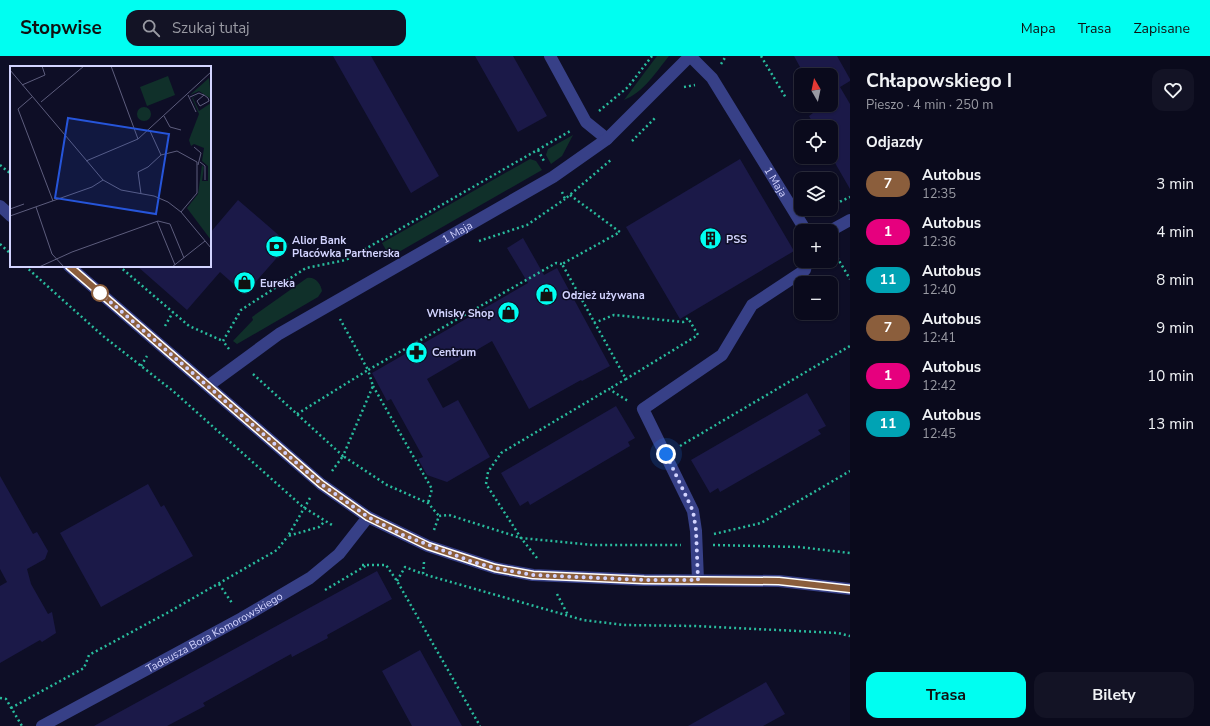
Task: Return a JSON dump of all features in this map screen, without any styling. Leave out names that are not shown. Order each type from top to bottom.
[{"type":"street","points":[[550,56],[586,122],[607,139]]},
{"type":"street","name":"1 Maja","points":[[208,386],[279,334],[553,178],[607,139],[690,56],[712,78],[802,224]]},
{"type":"street","points":[[0,206],[10,215]]},
{"type":"street","points":[[838,227],[850,220]]},
{"type":"street","points":[[70,267],[321,484],[368,517],[428,546],[495,568],[533,575],[644,580],[779,581],[850,589]]},
{"type":"street","points":[[698,580],[696,530],[693,511],[643,409],[722,355],[752,305],[805,270],[805,268]]},
{"type":"street","name":"Tadeusza Bora Komorowskiego","points":[[42,726],[242,618],[310,578],[340,554],[368,517]]},
{"type":"path","points":[[720,66],[726,56]]},
{"type":"path","points":[[761,56],[786,98]]},
{"type":"path","points":[[0,165],[10,173]]},
{"type":"path","points":[[570,195],[620,232],[562,264],[626,379]]},
{"type":"path","points":[[838,203],[850,197]]},
{"type":"path","points":[[476,242],[527,225],[566,199]]},
{"type":"path","points":[[0,244],[10,253]]},
{"type":"path","points":[[838,260],[850,279]]},
{"type":"path","points":[[26,267],[103,336],[174,391],[303,507],[332,524]]},
{"type":"path","points":[[119,267],[189,326],[223,341]]},
{"type":"path","points":[[297,414],[368,370],[339,319],[346,315]]},
{"type":"path","points":[[594,323],[614,315],[683,322],[688,318],[698,335],[609,389]]},
{"type":"path","points":[[373,386],[432,489],[428,503]]},
{"type":"path","points":[[328,476],[343,456],[387,485],[428,503],[439,516]]},
{"type":"path","points":[[850,471],[761,523],[711,534],[710,545],[799,547],[850,553]]},
{"type":"path","points":[[11,708],[84,668],[89,655],[167,613],[277,550],[288,536],[303,507],[314,492]]},
{"type":"path","points":[[439,516],[449,514],[521,538],[594,544],[686,545]]},
{"type":"path","points":[[432,534],[439,516]]},
{"type":"path","points":[[288,536],[319,527],[325,521]]},
{"type":"path","points":[[521,538],[540,562]]},
{"type":"path","points":[[423,574],[424,556]]},
{"type":"path","points":[[362,565],[386,565],[397,581],[480,726]]},
{"type":"path","points":[[397,581],[405,567],[423,574],[583,620],[624,625],[822,632],[850,636]]},
{"type":"path","points":[[555,590],[568,615]]},
{"type":"path","points":[[0,698],[6,699],[22,726]]},
{"type":"green space","points":[[657,56],[669,56],[644,87],[624,100]]},
{"type":"green space","points":[[573,135],[562,156],[551,164],[546,155],[548,149]]},
{"type":"green space","points":[[530,159],[536,161],[542,170],[390,257],[382,243]]},
{"type":"green space","points":[[307,278],[315,279],[320,286],[322,291],[318,297],[237,344],[233,341],[253,320],[252,317]]},
{"type":"building","points":[[333,56],[371,56],[439,176],[411,193]]},
{"type":"building","points":[[475,56],[513,56],[547,116],[518,132]]},
{"type":"building","points":[[794,56],[837,56],[850,79],[850,81],[840,87],[850,104],[850,189],[836,164],[838,164],[838,120],[811,120],[809,116],[812,112],[838,112],[838,68],[798,68],[800,67]]},
{"type":"building","name":"PSS","points":[[740,159],[794,251],[680,319],[626,227]]},
{"type":"building","points":[[238,200],[289,244],[245,294],[220,272],[187,310],[138,267],[211,267],[211,232]]},
{"type":"building","points":[[523,238],[544,275],[557,268],[610,366],[582,381],[581,380],[529,409],[492,341],[427,379],[443,408],[458,400],[490,457],[447,482],[427,475],[418,459],[423,457],[391,399],[387,401],[372,373],[528,283],[507,248]]},
{"type":"building","points":[[807,393],[826,426],[818,430],[821,434],[720,492],[718,488],[710,493],[691,460]]},
{"type":"building","points":[[616,406],[635,438],[628,442],[630,446],[530,505],[528,501],[520,506],[501,473]]},
{"type":"building","points":[[0,476],[33,534],[37,532],[48,551],[45,559],[27,569],[31,584],[48,614],[52,612],[56,633],[42,642],[40,640],[0,663],[0,586],[7,582],[0,569]]},
{"type":"building","points":[[148,484],[161,507],[164,505],[193,556],[101,607],[60,533]]},
{"type":"building","points":[[377,571],[392,599],[327,635],[328,638],[292,657],[291,654],[203,703],[205,706],[167,726],[94,726]]},
{"type":"building","points":[[420,650],[462,726],[412,726],[382,671]]},
{"type":"building","points":[[766,682],[785,714],[763,726],[688,726]]},
{"type":"bus line","name":"7","points":[[70,267],[321,484],[368,517],[428,546],[473,562],[495,568],[533,575],[547,574],[644,580],[724,579],[779,581],[850,589]]},
{"type":"place","name":"PSS","points":[[710,239]]},
{"type":"place","name":"Alior Bank Placówka Partnerska","points":[[277,246]]},
{"type":"place","name":"Eureka","points":[[244,283]]},
{"type":"place","name":"Odzież używana","points":[[546,295]]},
{"type":"place","name":"Whisky Shop","points":[[509,313]]},
{"type":"place","name":"Centrum","points":[[417,352]]},
{"type":"route","points":[[100,293],[321,484],[368,517],[403,535],[428,546],[473,562],[495,568],[533,575],[547,574],[644,580],[698,580],[696,530],[693,511],[666,454]]}]
